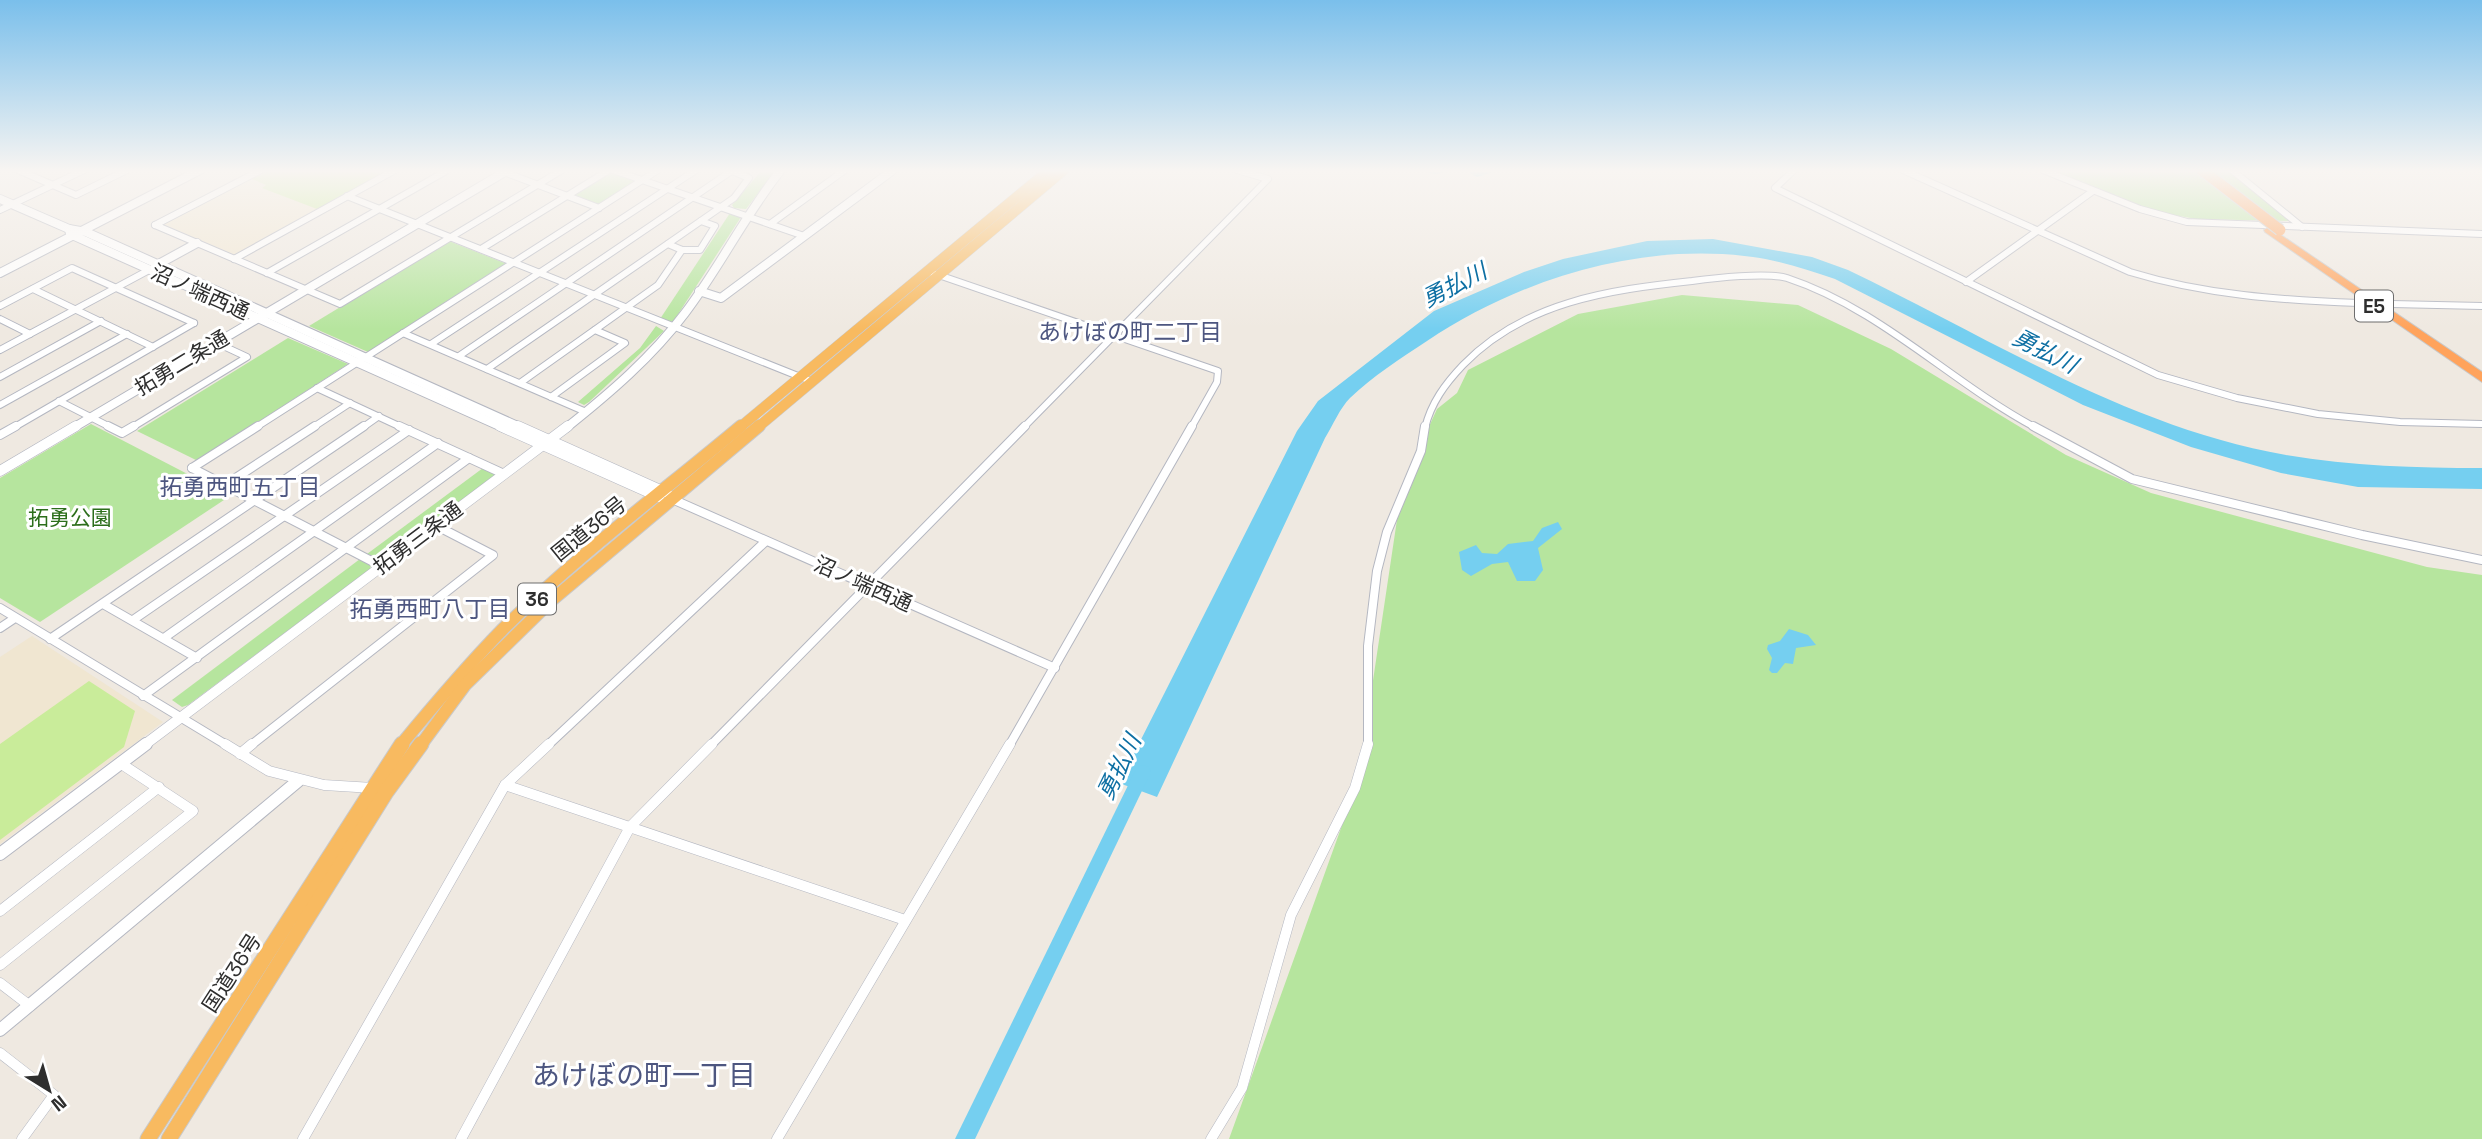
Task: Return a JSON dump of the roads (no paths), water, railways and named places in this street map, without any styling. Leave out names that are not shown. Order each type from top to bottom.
[{"type":"highway","name":"国道36号","points":[[148,1139],[397,750],[444,691],[504,628],[575,564],[665,496],[807,380],[989,223]]},
{"type":"highway","name":"国道36号","points":[[932,273],[996,223]]},
{"type":"highway","name":"E5","points":[[2265,223],[2482,378]]},
{"type":"highway","name":"E5","points":[[2266,223],[2482,371]]},
{"type":"highway","name":"国道36号","points":[[169,1139],[386,792],[465,685],[665,496]]},
{"type":"street","name":"沼ノ端西通","points":[[55,223],[1055,668]]},
{"type":"street","points":[[0,268],[88,223]]},
{"type":"street","points":[[0,273],[89,223]]},
{"type":"street","points":[[159,223],[155,225],[340,304],[472,223]]},
{"type":"street","points":[[234,259],[298,223]]},
{"type":"street","points":[[267,273],[354,223]]},
{"type":"street","points":[[481,249],[523,223]]},
{"type":"street","points":[[381,566],[192,468],[575,223]]},
{"type":"street","points":[[431,344],[615,223]]},
{"type":"street","points":[[458,356],[657,223]]},
{"type":"street","points":[[487,369],[698,223]]},
{"type":"street","points":[[668,244],[682,250],[700,250],[715,226],[707,223]]},
{"type":"street","name":"拓勇三条通","points":[[0,854],[547,442],[635,371],[674,328],[742,223]]},
{"type":"street","points":[[699,291],[721,298],[821,223]]},
{"type":"street","points":[[461,1139],[630,827],[1225,223]]},
{"type":"street","points":[[1846,223],[2131,364],[2225,396],[2278,408],[2410,425],[2482,424]]},
{"type":"street","points":[[2022,223],[2130,272],[2189,290],[2250,299],[2359,303]]},
{"type":"street","points":[[1966,282],[2047,223]]},
{"type":"street","points":[[2214,223],[2482,234]]},
{"type":"street","points":[[2297,223],[2302,227]]},
{"type":"street","points":[[417,224],[807,380]]},
{"type":"street","name":"拓勇二条通","points":[[0,471],[417,224]]},
{"type":"street","points":[[769,224],[804,236]]},
{"type":"street","points":[[0,350],[197,243]]},
{"type":"street","points":[[520,383],[659,285],[682,250]]},
{"type":"street","points":[[0,306],[72,268],[194,323],[0,435]]},
{"type":"street","points":[[777,1139],[1055,668],[1217,382],[1218,371],[932,273]]},
{"type":"street","points":[[1211,1139],[1242,1088],[1291,915],[1355,788],[1370,739],[1368,646],[1377,571],[1387,533],[1421,451],[1425,425],[1446,383],[1474,354],[1509,328],[1531,316],[1570,301],[1617,289],[1715,278],[1783,277],[1814,288],[1882,324],[1908,340],[1994,405],[2132,479],[2362,535],[2482,560]]},
{"type":"street","points":[[33,289],[153,346]]},
{"type":"street","points":[[2392,304],[2482,306]]},
{"type":"street","points":[[0,319],[30,334]]},
{"type":"street","points":[[0,377],[101,321]]},
{"type":"street","points":[[551,397],[625,343],[595,330]]},
{"type":"street","points":[[403,333],[586,412]]},
{"type":"street","points":[[0,405],[127,334]]},
{"type":"street","points":[[60,401],[122,433],[247,357],[217,343]]},
{"type":"street","points":[[317,388],[504,474]]},
{"type":"street","points":[[225,485],[350,403]]},
{"type":"street","points":[[50,639],[379,416]]},
{"type":"street","points":[[134,620],[409,430]]},
{"type":"street","points":[[164,638],[438,443]]},
{"type":"street","points":[[143,696],[469,458]]},
{"type":"street","points":[[240,754],[493,555],[435,525]]},
{"type":"street","points":[[303,1139],[505,785],[766,541]]},
{"type":"street","points":[[103,604],[197,658]]},
{"type":"street","points":[[0,608],[269,771],[298,781],[374,788]]},
{"type":"street","points":[[0,628],[15,618]]},
{"type":"street","points":[[0,965],[193,811],[120,763]]},
{"type":"street","points":[[0,1030],[298,781]]},
{"type":"street","points":[[505,785],[905,920]]},
{"type":"street","points":[[0,911],[159,787]]},
{"type":"street","points":[[0,983],[30,1006]]},
{"type":"street","points":[[0,1053],[54,1095],[22,1139]]},
{"type":"water","points":[[1713,239],[1812,257],[1848,270],[2061,378],[2171,424],[2228,442],[2311,459],[2384,466],[2482,468],[2482,489],[2358,487],[2281,473],[2191,447],[2083,405],[1835,279],[1785,263],[1753,257],[1710,254],[1625,260],[1542,283],[1502,299],[1427,341],[1350,398],[1325,438],[1157,797],[1119,783],[1297,431],[1318,401],[1434,311],[1524,272],[1563,259],[1647,241]]},
{"type":"water","points":[[1558,522],[1562,529],[1538,548],[1543,570],[1535,581],[1517,581],[1508,562],[1492,564],[1471,576],[1462,570],[1459,552],[1476,545],[1482,553],[1497,554],[1508,544],[1533,541],[1542,528]]},
{"type":"water","points":[[1789,629],[1808,635],[1816,645],[1796,648],[1793,664],[1785,663],[1777,673],[1772,673],[1769,670],[1772,658],[1767,649],[1768,645],[1780,641]]},
{"type":"waterway","name":"勇払川","points":[[965,1139],[1143,772]]},
{"type":"tunnel","points":[[2359,303],[2392,304]]},
{"type":"district","name":"あけぼの町二丁目","points":[[1130,332]]},
{"type":"district","name":"拓勇西町五丁目","points":[[240,487]]},
{"type":"district","name":"拓勇西町八丁目","points":[[430,609]]},
{"type":"district","name":"あけぼの町一丁目","points":[[644,1075]]},
{"type":"park label","name":"拓勇公園","points":[[70,518]]}]
